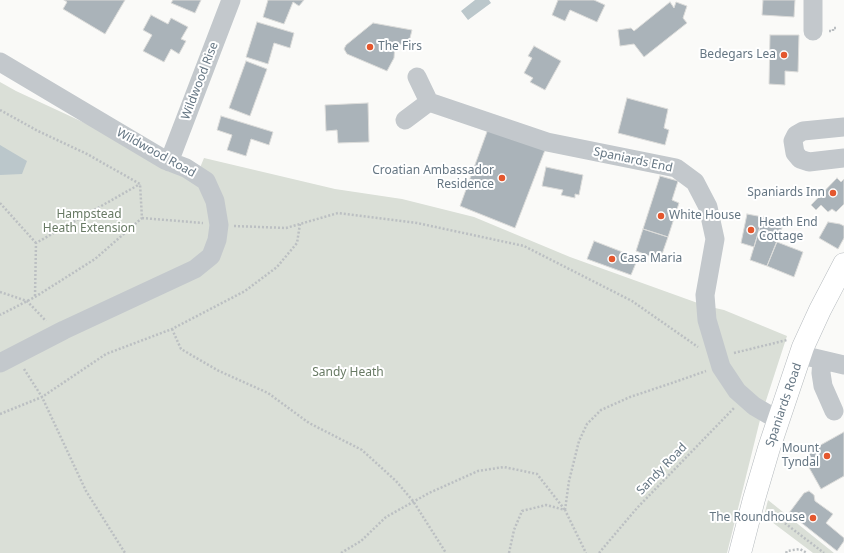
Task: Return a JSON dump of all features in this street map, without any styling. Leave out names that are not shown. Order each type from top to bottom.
[{"type":"main road","name":"Spaniards Road","points":[[740,553],[754,499],[778,420],[795,347],[820,310],[844,264]]},
{"type":"street","name":"Wildwood Rise","points":[[169,162],[231,0]]},
{"type":"street","points":[[813,0],[813,31]]},
{"type":"street","name":"Wildwood Road","points":[[0,62],[169,162],[186,168],[206,181],[215,201],[219,225],[217,240],[211,256],[195,269],[58,333],[6,360]]},
{"type":"street","points":[[405,120],[429,102],[417,77]]},
{"type":"street","name":"Spaniards End","points":[[429,102],[547,142],[676,168],[695,182],[708,207],[715,239],[705,295],[707,320],[714,363],[720,366],[737,391],[754,406],[778,420]]},
{"type":"street","points":[[844,127],[803,131],[796,135],[793,141],[795,153],[800,159],[809,162],[844,158]]},
{"type":"street","points":[[795,347],[822,360],[844,365]]},
{"type":"street","points":[[822,360],[823,386],[834,411]]},
{"type":"path","points":[[0,115],[1,111],[38,131],[87,154],[140,184]]},
{"type":"path","points":[[140,184],[142,218]]},
{"type":"path","points":[[36,243],[140,184]]},
{"type":"path","points":[[0,203],[36,243],[35,297]]},
{"type":"path","points":[[0,315],[35,297],[95,259],[142,218],[219,225],[286,228],[338,213],[417,222],[524,246],[632,301],[701,349]]},
{"type":"path","points":[[0,414],[42,397],[106,354],[172,329],[245,290],[277,267],[297,243],[300,224]]},
{"type":"path","points":[[0,292],[27,301],[58,333]]},
{"type":"path","points":[[172,329],[181,349],[219,371],[268,393],[309,423],[362,450],[396,481],[413,501],[446,553]]},
{"type":"path","points":[[565,510],[569,481],[579,441],[587,424],[601,410],[630,396],[672,383],[714,363],[767,344],[795,347]]},
{"type":"path","points":[[6,360],[25,371],[42,397],[86,491],[125,553]]},
{"type":"path","name":"Sandy Road","points":[[599,553],[637,508],[735,407]]},
{"type":"path","points":[[341,553],[361,541],[386,517],[429,492],[478,471],[504,467],[537,474],[565,510],[586,553]]},
{"type":"path","points":[[509,553],[514,530],[522,511],[546,505],[565,510]]},
{"type":"path","points":[[773,514],[824,553]]},
{"type":"path","points":[[786,553],[787,551],[800,549],[808,553]]},
{"type":"green space","name":"Sandy Heath","points":[[0,82],[16,91],[197,175],[204,158],[335,189],[402,199],[474,217],[570,257],[706,306],[724,310],[787,336],[761,416],[727,553],[0,553]]},
{"type":"green space","points":[[768,500],[834,553],[813,553],[764,516]]},
{"type":"shaded area","points":[[475,0],[489,0],[491,3],[468,20],[461,11]]},
{"type":"shaded area","points":[[0,145],[27,161],[22,174],[0,175]]},
{"type":"building","points":[[64,0],[125,0],[105,34],[63,9],[67,2]]},
{"type":"building","points":[[173,0],[201,0],[195,13],[171,3]]},
{"type":"building","points":[[268,0],[304,0],[299,6],[293,2],[284,24],[263,17]]},
{"type":"building","points":[[558,0],[594,0],[605,5],[597,22],[570,10],[565,21],[552,15]]},
{"type":"building","points":[[763,0],[795,0],[794,17],[762,15]]},
{"type":"building","points":[[670,2],[674,8],[676,2],[687,6],[683,18],[687,23],[644,57],[634,44],[620,46],[618,30],[631,28],[634,31]]},
{"type":"building","points":[[151,15],[168,24],[171,18],[188,27],[181,39],[186,41],[179,54],[171,49],[164,62],[143,51],[152,35],[143,30]]},
{"type":"building","points":[[257,22],[294,33],[290,48],[274,43],[268,64],[246,57]]},
{"type":"building","name":"The Firs","points":[[373,23],[412,30],[408,46],[395,43],[394,58],[387,71],[347,54],[344,49],[346,45]]},
{"type":"building","name":"Bedegars Lea","points":[[770,35],[799,35],[798,72],[785,71],[785,85],[769,84]]},
{"type":"building","points":[[534,46],[561,61],[545,90],[530,82],[533,78],[524,73],[532,58],[528,56]]},
{"type":"building","points":[[246,61],[267,69],[250,116],[229,108]]},
{"type":"building","points":[[627,98],[668,109],[664,128],[669,130],[665,145],[618,133]]},
{"type":"building","points":[[368,103],[369,142],[338,143],[337,130],[326,131],[325,105]]},
{"type":"building","points":[[221,116],[273,132],[269,145],[251,139],[246,156],[227,150],[232,135],[217,130]]},
{"type":"building","name":"Croatian Ambassador Residence","points":[[488,129],[545,150],[515,228],[460,206]]},
{"type":"building","points":[[546,167],[583,175],[579,195],[575,194],[575,198],[561,195],[563,190],[542,186]]},
{"type":"building","name":"White House","points":[[660,176],[678,181],[672,200],[679,203],[668,237],[643,229]]},
{"type":"building","name":"Spaniards Inn","points":[[837,178],[841,182],[844,179],[844,204],[836,212],[832,209],[828,212],[821,205],[816,210],[811,205]]},
{"type":"building","name":"Heath End Cottage","points":[[747,214],[763,217],[754,247],[741,243]]},
{"type":"building","points":[[763,217],[784,223],[767,266],[750,260]]},
{"type":"building","points":[[828,222],[844,226],[844,238],[838,249],[819,238]]},
{"type":"building","points":[[643,229],[668,237],[660,260],[636,251]]},
{"type":"building","name":"Casa Maria","points":[[594,241],[638,258],[631,275],[587,259]]},
{"type":"building","points":[[777,242],[803,252],[794,277],[767,266]]},
{"type":"building","name":"Mount Tyndal","points":[[844,432],[844,476],[821,489],[807,464],[813,461],[808,452]]},
{"type":"building","name":"The Roundhouse","points":[[809,491],[814,495],[815,501],[833,514],[826,523],[844,538],[844,541],[837,551],[789,513],[804,493]]},
{"type":"place","name":"The Firs","points":[[370,47]]},
{"type":"place","name":"Bedegars Lea","points":[[784,55]]},
{"type":"place","name":"Croatian Ambassador Residence","points":[[502,178]]},
{"type":"place","name":"Spaniards Inn","points":[[833,193]]},
{"type":"place","name":"White House","points":[[661,216]]},
{"type":"place","name":"Heath End Cottage","points":[[751,230]]},
{"type":"place","name":"Casa Maria","points":[[612,259]]},
{"type":"place","name":"Mount Tyndal","points":[[827,456]]},
{"type":"place","name":"The Roundhouse","points":[[813,518]]},
{"type":"park label","name":"Hampstead Heath Extension","points":[[89,222]]}]
